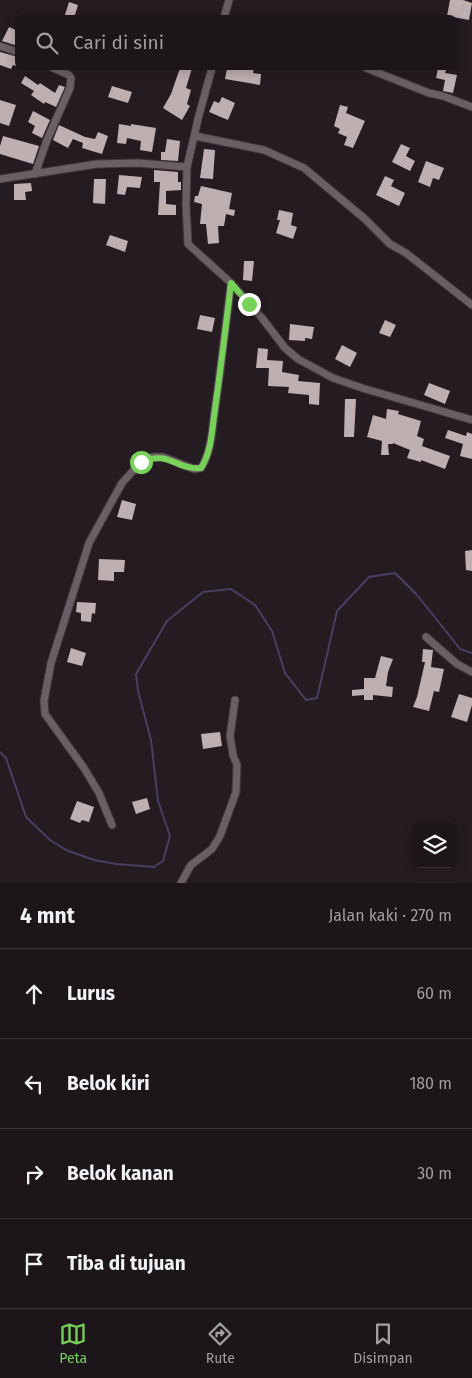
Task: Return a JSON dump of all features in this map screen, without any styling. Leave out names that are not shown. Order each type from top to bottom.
[{"type":"street","points":[[225,15],[229,0]]},
{"type":"street","points":[[0,46],[15,51]]},
{"type":"street","points":[[35,174],[47,140],[70,88],[71,78],[69,75],[58,70]]},
{"type":"street","points":[[211,70],[198,115],[187,167],[188,244],[231,283],[285,348],[298,359],[333,378],[472,420]]},
{"type":"street","points":[[371,70],[472,107]]},
{"type":"street","points":[[195,136],[264,150],[304,168],[365,219],[390,244],[406,253],[472,306]]},
{"type":"street","points":[[0,179],[97,164],[138,163],[187,167]]},
{"type":"street","points":[[112,825],[99,794],[84,768],[44,714],[44,701],[51,664],[89,543],[122,483],[141,462],[152,457],[163,457],[194,469],[201,468],[205,462],[210,443],[223,354],[231,283]]},
{"type":"street","points":[[426,637],[458,664],[472,672]]},
{"type":"street","points":[[181,883],[191,865],[212,849],[220,836],[236,792],[237,765],[233,755],[230,736],[235,700]]},
{"type":"building","points":[[450,0],[463,0],[472,3],[469,20],[457,18],[457,15],[447,15]]},
{"type":"building","points":[[69,2],[78,5],[75,15],[65,15]]},
{"type":"building","points":[[9,27],[15,30],[15,45],[2,41]]},
{"type":"building","points":[[0,52],[15,56],[15,66],[13,65],[11,69],[0,65]]},
{"type":"building","points":[[179,70],[191,70],[186,88],[191,90],[187,104],[190,106],[182,120],[163,108],[171,94]]},
{"type":"building","points":[[227,70],[254,70],[253,73],[261,74],[260,85],[225,79]]},
{"type":"building","points":[[438,70],[446,70],[445,73],[457,75],[453,93],[443,91],[445,80],[436,78]]},
{"type":"building","points":[[25,76],[55,93],[59,85],[65,87],[56,107],[45,102],[44,104],[31,95],[34,91],[21,83]]},
{"type":"building","points":[[112,86],[132,92],[128,103],[108,97]]},
{"type":"building","points":[[222,97],[235,103],[228,120],[209,112],[214,101],[219,103]]},
{"type":"building","points":[[0,100],[16,105],[9,126],[0,123]]},
{"type":"building","points":[[340,105],[348,107],[346,113],[365,121],[353,148],[344,145],[347,137],[338,133],[340,129],[334,126]]},
{"type":"building","points":[[33,111],[50,120],[42,138],[32,133],[35,126],[28,122]]},
{"type":"building","points":[[119,124],[156,128],[152,152],[140,150],[141,141],[127,138],[126,144],[117,143]]},
{"type":"building","points":[[59,125],[85,137],[95,139],[98,132],[108,136],[102,154],[82,148],[83,143],[73,139],[68,148],[53,140]]},
{"type":"building","points":[[3,136],[39,146],[33,164],[0,154]]},
{"type":"building","points":[[167,139],[180,141],[178,161],[161,160],[161,152],[165,152]]},
{"type":"building","points":[[401,144],[410,148],[406,156],[415,161],[410,171],[392,162]]},
{"type":"building","points":[[204,149],[215,150],[213,179],[200,178]]},
{"type":"building","points":[[426,161],[444,168],[439,180],[433,178],[430,187],[418,182]]},
{"type":"building","points":[[154,170],[178,172],[178,182],[181,182],[181,190],[166,191],[166,204],[176,205],[176,215],[158,215],[160,182],[154,182]]},
{"type":"building","points":[[119,175],[142,177],[140,188],[127,187],[125,195],[117,194]]},
{"type":"building","points":[[385,176],[394,180],[391,186],[405,193],[399,206],[376,195]]},
{"type":"building","points":[[94,179],[106,179],[105,204],[93,203]]},
{"type":"building","points":[[31,183],[32,191],[25,192],[26,200],[14,200],[14,184]]},
{"type":"building","points":[[201,186],[232,193],[229,209],[235,210],[234,216],[226,214],[224,226],[218,226],[219,243],[208,244],[206,224],[200,224],[202,204],[194,202]]},
{"type":"building","points":[[279,210],[293,213],[291,225],[297,227],[293,239],[276,233],[280,220],[277,220]]},
{"type":"building","points":[[110,235],[128,241],[125,252],[106,245]]},
{"type":"building","points":[[244,261],[254,261],[252,281],[243,280]]},
{"type":"building","points":[[200,315],[215,318],[212,332],[197,329]]},
{"type":"building","points":[[385,320],[396,325],[390,337],[379,333]]},
{"type":"building","points":[[290,324],[314,327],[312,339],[305,338],[305,341],[289,340]]},
{"type":"building","points":[[342,345],[357,353],[350,367],[335,359]]},
{"type":"building","points":[[258,348],[268,349],[267,360],[283,361],[282,372],[299,375],[298,381],[320,383],[319,405],[309,404],[309,395],[288,393],[289,387],[268,386],[269,368],[256,368]]},
{"type":"building","points":[[429,383],[450,391],[445,404],[424,395]]},
{"type":"building","points":[[345,399],[356,399],[354,437],[344,437]]},
{"type":"building","points":[[387,409],[399,411],[398,414],[421,421],[417,436],[424,439],[422,446],[450,456],[445,469],[421,460],[421,462],[407,458],[410,450],[393,443],[388,444],[389,455],[381,455],[382,441],[367,437],[373,415],[386,419]]},
{"type":"building","points":[[448,430],[466,436],[467,432],[472,434],[472,459],[460,456],[463,444],[445,438]]},
{"type":"building","points":[[122,500],[136,504],[132,520],[117,517]]},
{"type":"building","points":[[472,550],[472,571],[466,570],[465,551]]},
{"type":"building","points":[[99,559],[125,560],[124,572],[114,572],[114,581],[98,580]]},
{"type":"building","points":[[77,602],[96,603],[95,614],[92,613],[91,622],[81,621],[81,613],[76,612]]},
{"type":"building","points":[[71,648],[86,653],[82,666],[67,662]]},
{"type":"building","points":[[423,649],[433,650],[431,667],[444,669],[439,692],[434,691],[429,711],[413,707],[425,662],[422,662]]},
{"type":"building","points":[[381,656],[393,659],[388,672],[386,686],[393,687],[392,697],[373,695],[373,700],[364,700],[364,695],[352,696],[352,690],[364,689],[364,678],[375,678]]},
{"type":"building","points":[[459,694],[472,698],[467,722],[451,717]]},
{"type":"building","points":[[220,732],[222,746],[203,749],[201,734]]},
{"type":"building","points":[[147,798],[150,809],[136,814],[132,802]]},
{"type":"building","points":[[77,801],[94,807],[89,822],[82,820],[80,823],[70,819]]},
{"type":"waterway","points":[[0,752],[6,758],[26,817],[50,840],[66,850],[94,860],[154,867],[163,861],[170,836],[158,801],[151,740],[138,691],[136,674],[167,621],[203,592],[231,589],[255,605],[272,631],[285,673],[306,700],[317,698],[337,611],[369,577],[395,573],[417,595],[460,649],[472,653]]},
{"type":"route","points":[[141,462],[152,457],[163,457],[194,469],[201,468],[205,462],[210,443],[231,283],[249,304]]}]
